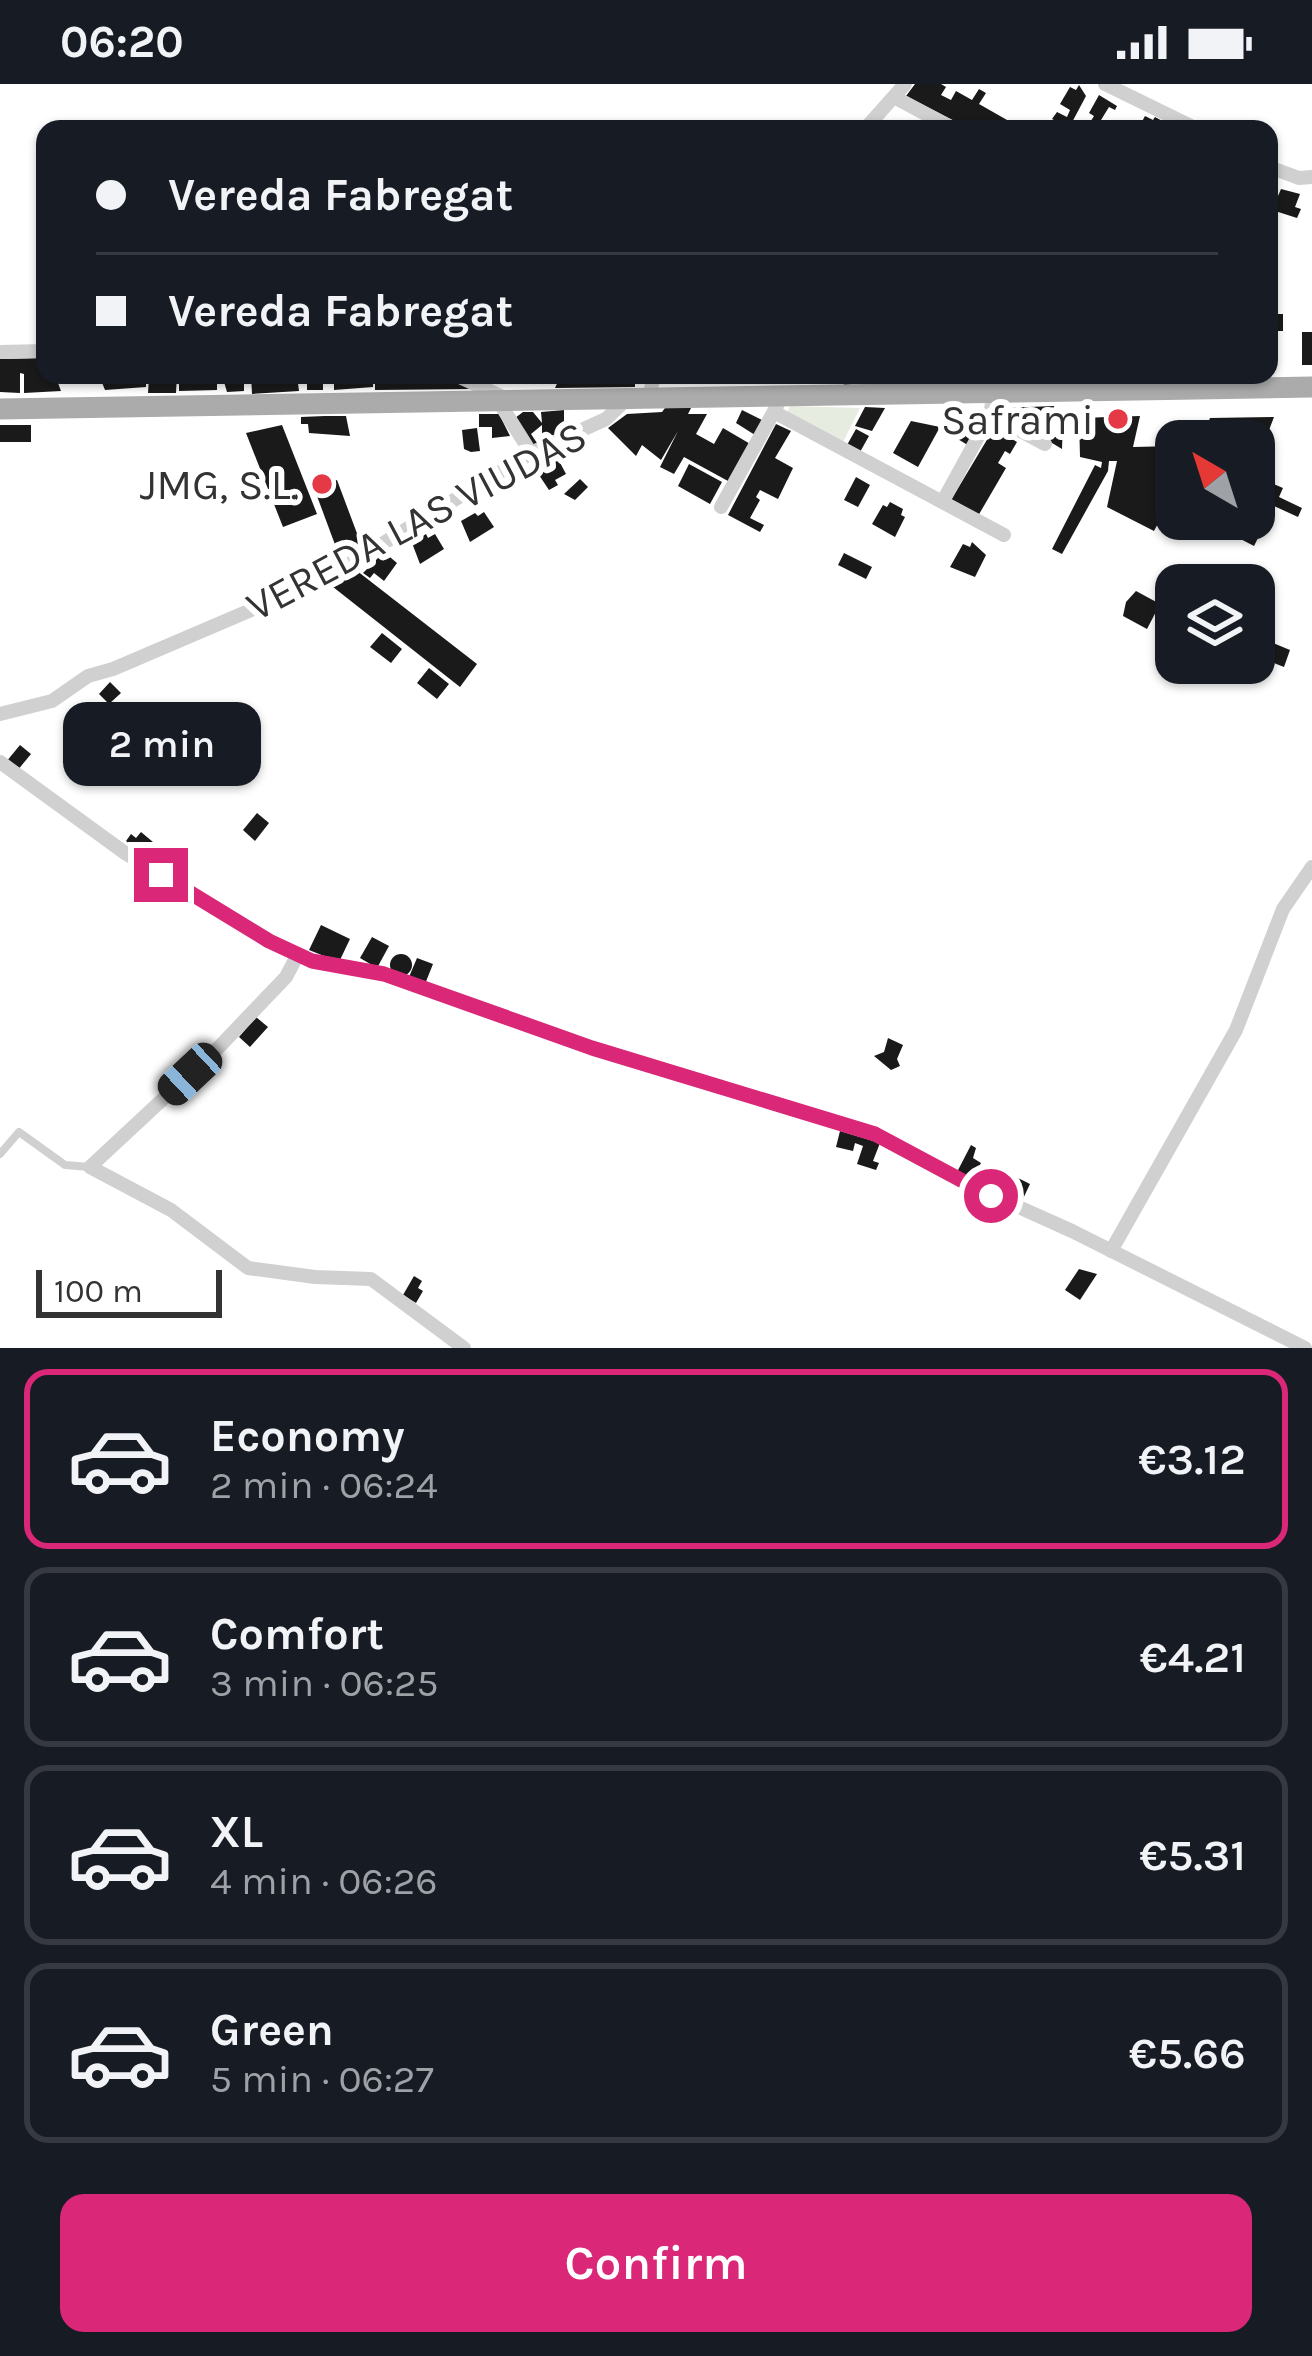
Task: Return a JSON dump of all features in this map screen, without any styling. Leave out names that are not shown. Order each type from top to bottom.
[{"type":"main road","points":[[0,409],[638,398],[778,404],[915,384],[992,404],[1312,387]]},
{"type":"street","points":[[873,120],[905,84]]},
{"type":"street","points":[[1106,84],[1179,120]]},
{"type":"street","points":[[894,98],[937,120]]},
{"type":"street","points":[[1278,170],[1312,177]]},
{"type":"street","points":[[0,352],[36,351]]},
{"type":"street","points":[[473,384],[503,399],[530,453]]},
{"type":"street","points":[[638,398],[648,384]]},
{"type":"street","name":"VEREDA LAS VIUDAS","points":[[0,714],[52,701],[88,676],[328,577],[530,453],[606,419],[638,398]]},
{"type":"street","points":[[721,507],[778,404],[1004,535]]},
{"type":"street","points":[[943,501],[992,404],[1045,444]]},
{"type":"street","points":[[0,762],[125,853],[269,941],[298,954],[384,974],[592,1048],[875,1134],[967,1184],[1112,1250],[1305,1348]]},
{"type":"street","points":[[1112,1250],[1236,1030],[1283,909],[1312,867]]},
{"type":"street","points":[[298,954],[286,977],[237,1028],[90,1167],[171,1210],[248,1268],[371,1280],[464,1348]]},
{"type":"lane","points":[[0,1154],[19,1132],[65,1165],[90,1167]]},
{"type":"shaded area","points":[[790,406],[860,408],[843,442],[786,415]]},
{"type":"building","points":[[915,84],[941,84],[946,87],[941,95],[951,100],[956,91],[972,100],[979,89],[986,93],[979,104],[1007,120],[953,120],[906,96]]},
{"type":"building","points":[[1079,85],[1086,96],[1073,120],[1052,119],[1057,112],[1067,117],[1070,110],[1060,104],[1070,87],[1076,90]]},
{"type":"building","points":[[1099,95],[1117,106],[1115,110],[1109,107],[1101,120],[1092,120],[1094,116],[1089,113]]},
{"type":"building","points":[[1281,189],[1300,194],[1297,218],[1278,212]]},
{"type":"building","points":[[1302,332],[1312,332],[1312,365],[1302,365]]},
{"type":"building","points":[[36,358],[36,384],[58,384],[61,391],[24,393],[24,374],[20,373],[20,393],[0,392],[0,359]]},
{"type":"building","points":[[103,384],[146,384],[146,387],[105,390]]},
{"type":"building","points":[[149,384],[176,384],[176,393],[148,393]]},
{"type":"building","points":[[179,384],[217,384],[217,390],[179,391]]},
{"type":"building","points":[[225,384],[244,384],[244,391],[227,392]]},
{"type":"building","points":[[251,384],[298,384],[299,391],[252,394]]},
{"type":"building","points":[[307,384],[323,384],[323,390],[307,390]]},
{"type":"building","points":[[334,384],[373,384],[373,387],[334,390]]},
{"type":"building","points":[[375,384],[464,384],[475,389],[375,390]]},
{"type":"building","points":[[557,384],[635,384],[635,387],[555,388]]},
{"type":"building","points":[[1054,406],[1055,420],[1063,420],[1062,449],[1037,434],[1037,419],[1004,420],[1004,408]]},
{"type":"building","points":[[865,407],[885,408],[872,431],[855,426]]},
{"type":"building","points":[[691,408],[688,414],[707,414],[696,434],[714,444],[723,428],[752,445],[728,481],[684,457],[674,474],[660,467],[678,431],[661,460],[642,445],[636,456],[608,428],[627,414]]},
{"type":"building","points":[[564,410],[564,431],[542,439],[542,425],[531,434],[537,443],[531,447],[511,421],[523,412],[533,412],[542,423],[541,412]]},
{"type":"building","points":[[742,410],[762,420],[755,435],[736,423]]},
{"type":"building","points":[[479,414],[499,414],[510,436],[492,438],[492,427],[479,427]]},
{"type":"building","points":[[346,416],[350,436],[309,433],[308,424],[301,424],[301,417]]},
{"type":"building","points":[[1140,416],[1133,447],[1155,446],[1155,529],[1107,507],[1117,461],[1109,461],[1108,471],[1062,554],[1052,549],[1095,465],[1101,468],[1102,462],[1080,457],[1079,418]]},
{"type":"building","points":[[1274,417],[1273,420],[1210,418]]},
{"type":"building","points":[[911,421],[940,427],[918,467],[893,453]]},
{"type":"building","points":[[965,421],[981,425],[971,447],[956,438]]},
{"type":"building","points":[[776,424],[791,431],[775,458],[793,468],[778,499],[760,490],[756,497],[760,500],[750,518],[764,525],[760,532],[728,515]]},
{"type":"building","points":[[0,425],[31,425],[31,442],[0,442]]},
{"type":"building","points":[[282,425],[317,514],[283,527],[246,433]]},
{"type":"building","points":[[477,428],[480,451],[471,452],[464,449],[462,430]]},
{"type":"building","points":[[994,428],[1017,442],[998,463],[1006,468],[978,516],[951,500]]},
{"type":"building","points":[[856,429],[869,436],[860,452],[847,445]]},
{"type":"building","points":[[557,457],[566,474],[549,490],[535,469]]},
{"type":"building","points":[[689,464],[722,482],[710,504],[678,486]]},
{"type":"building","points":[[856,477],[870,485],[858,507],[844,500]]},
{"type":"building","points":[[580,479],[588,487],[575,500],[564,494]]},
{"type":"building","points":[[337,480],[361,544],[340,558],[314,488]]},
{"type":"building","points":[[1275,485],[1283,488],[1279,497],[1302,508],[1298,517],[1275,506]]},
{"type":"building","points":[[890,502],[903,509],[905,517],[895,537],[872,524]]},
{"type":"building","points":[[484,512],[494,527],[470,542],[461,521]]},
{"type":"building","points":[[426,534],[428,538],[435,534],[444,549],[420,564],[412,543]]},
{"type":"building","points":[[972,542],[986,555],[975,577],[950,567],[963,544],[970,547]]},
{"type":"building","points":[[384,552],[397,563],[384,581],[374,573],[370,578],[363,573]]},
{"type":"building","points":[[844,553],[872,567],[866,579],[838,565]]},
{"type":"building","points":[[352,567],[477,664],[460,687],[328,583]]},
{"type":"building","points":[[1136,591],[1155,601],[1147,629],[1123,616],[1126,602]]},
{"type":"building","points":[[382,633],[402,649],[391,663],[370,647]]},
{"type":"building","points":[[1275,644],[1290,650],[1284,667],[1275,663]]},
{"type":"building","points":[[429,668],[449,684],[437,699],[417,683]]},
{"type":"building","points":[[110,682],[121,693],[109,704],[99,694]]},
{"type":"building","points":[[20,745],[31,754],[17,771],[6,762]]},
{"type":"building","points":[[257,813],[269,823],[255,841],[243,830]]},
{"type":"building","points":[[141,832],[153,842],[144,855],[126,841]]},
{"type":"building","points":[[321,925],[350,939],[339,962],[309,950]]},
{"type":"building","points":[[372,937],[389,946],[377,968],[360,958]]},
{"type":"building","points":[[401,954],[412,965],[401,976],[390,965]]},
{"type":"building","points":[[417,958],[433,964],[425,984],[409,977]]},
{"type":"building","points":[[256,1017],[268,1027],[250,1047],[239,1037]]},
{"type":"building","points":[[888,1038],[903,1045],[897,1059],[900,1066],[891,1070],[874,1056],[884,1052]]},
{"type":"building","points":[[840,1131],[880,1143],[873,1161],[879,1163],[876,1170],[857,1164],[863,1146],[855,1143],[853,1151],[836,1147]]},
{"type":"building","points":[[971,1145],[976,1148],[973,1158],[981,1163],[972,1180],[956,1174]]},
{"type":"building","points":[[1014,1176],[1030,1184],[1021,1203],[1005,1194]]},
{"type":"building","points":[[1079,1269],[1097,1274],[1080,1300],[1065,1290]]},
{"type":"building","points":[[414,1276],[422,1281],[418,1288],[423,1291],[416,1303],[403,1295]]},
{"type":"place","name":"Saframi","points":[[1118,419]]},
{"type":"place","name":"JMG, S.L.","points":[[322,484]]},
{"type":"route","points":[[161,875],[269,941],[312,961],[384,974],[592,1048],[875,1134],[991,1196]]}]
